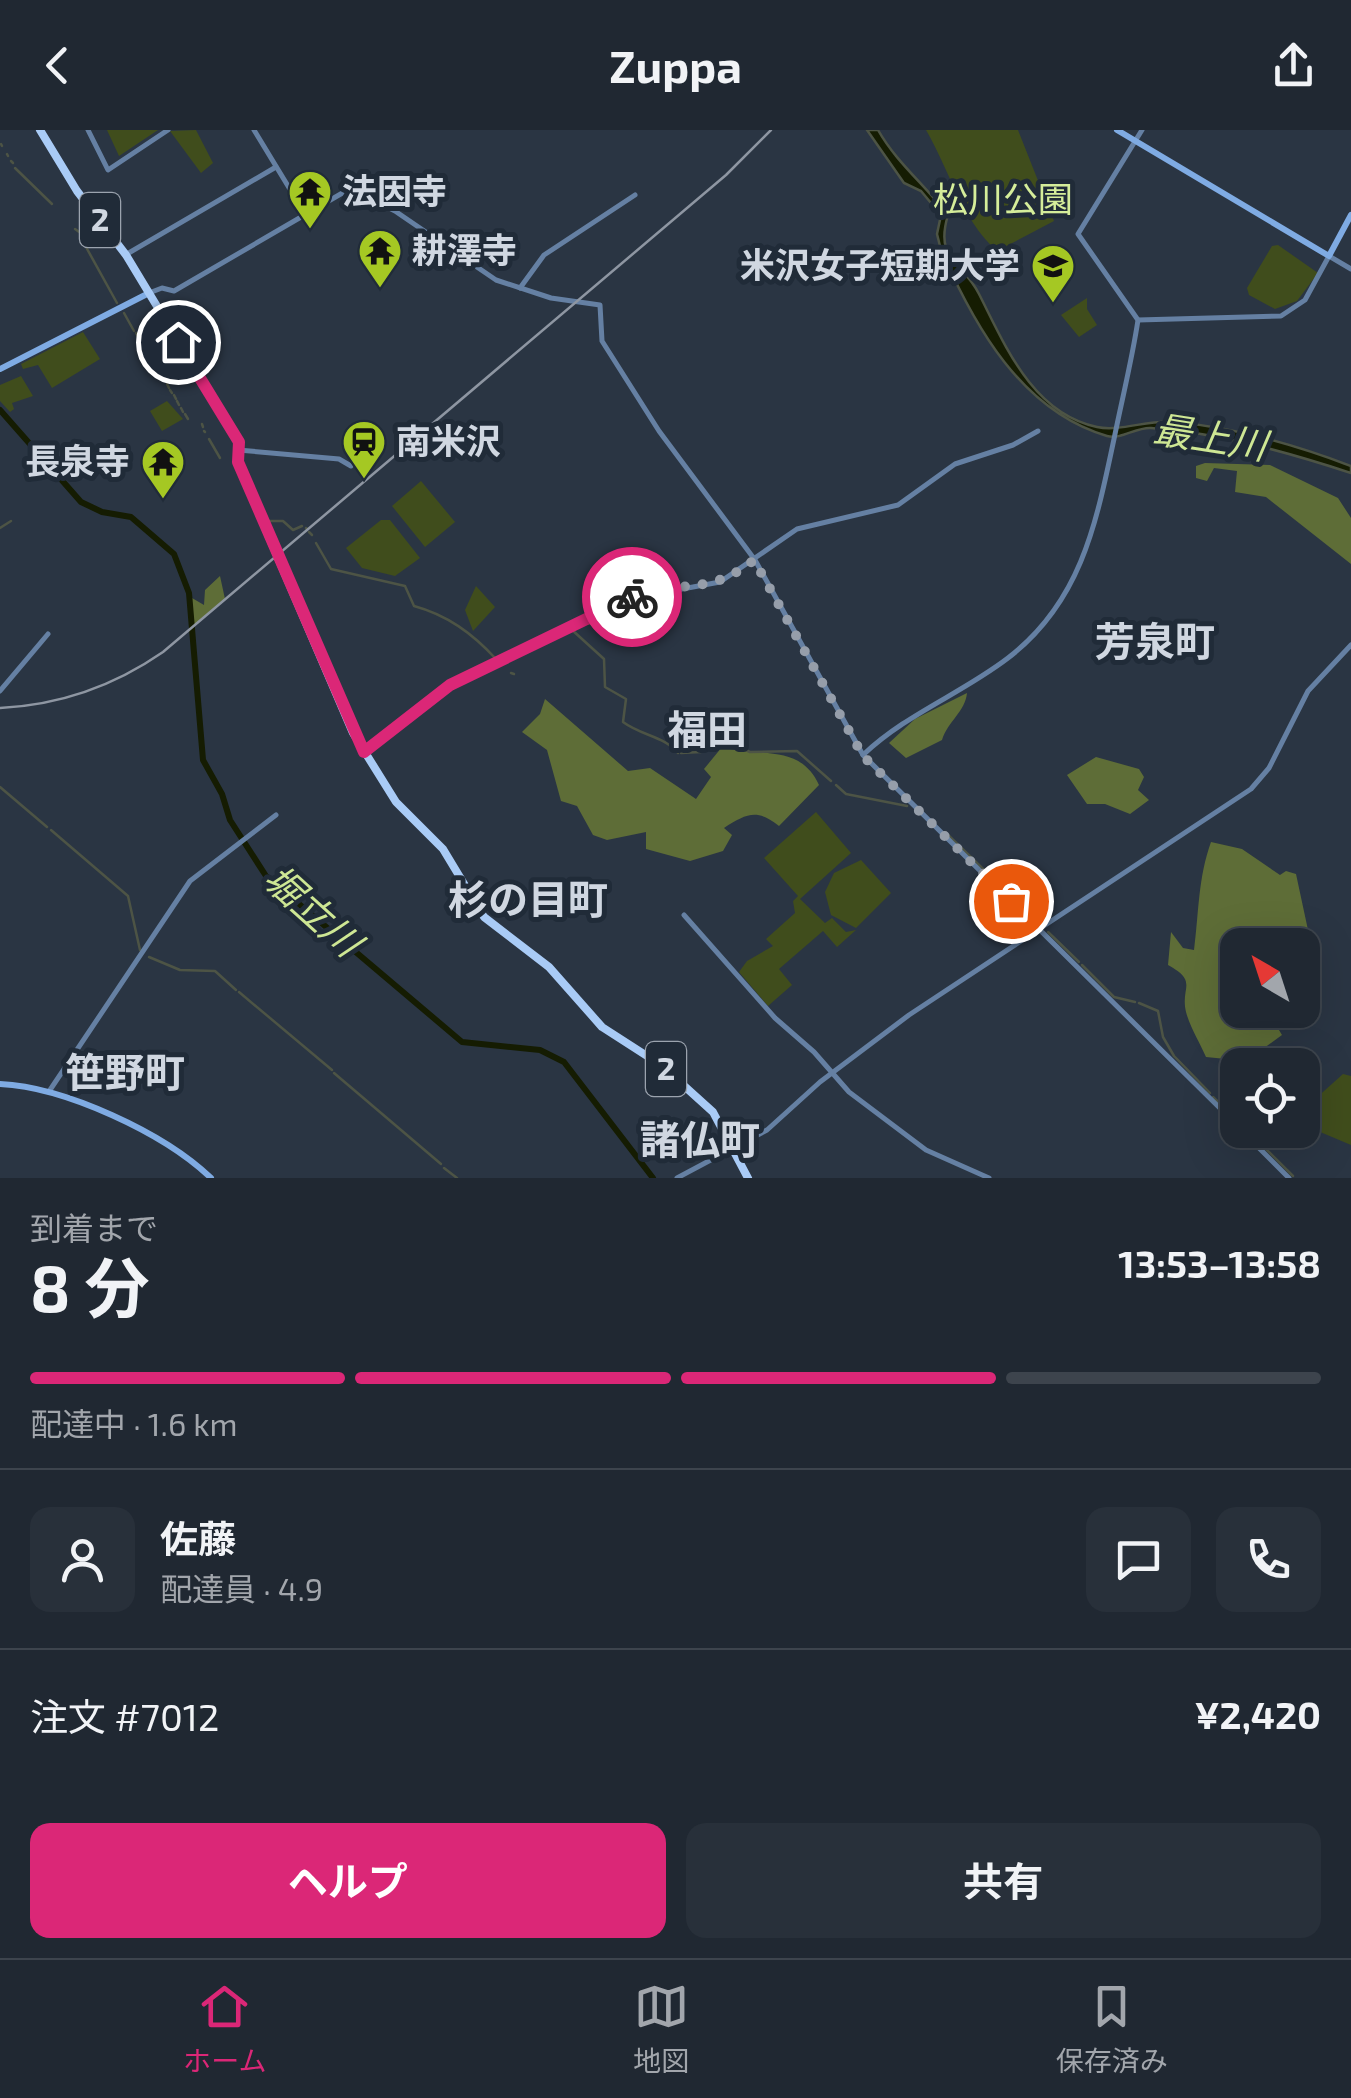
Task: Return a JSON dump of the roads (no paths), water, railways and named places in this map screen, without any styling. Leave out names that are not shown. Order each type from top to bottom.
[{"type":"main road","name":"2","points":[[40,130],[77,191],[126,255],[239,442],[241,472],[364,752],[400,808],[442,849],[484,917],[549,967],[602,1027],[661,1065],[702,1100],[749,1176]]},
{"type":"main road","points":[[1117,130],[1328,256],[1351,215]]},
{"type":"main road","points":[[0,369],[149,293]]},
{"type":"main road","points":[[0,1084],[50,1090],[190,1159],[211,1178]]},
{"type":"street","points":[[88,130],[108,170],[168,130]]},
{"type":"street","points":[[254,130],[304,214]]},
{"type":"street","points":[[863,756],[902,722],[1010,656],[1048,619],[1072,586],[1090,546],[1138,320],[1078,234],[1142,130]]},
{"type":"street","points":[[126,255],[276,167]]},
{"type":"street","points":[[149,293],[162,288],[174,291],[354,189],[490,276],[551,298],[600,304],[602,341],[659,431],[754,560],[863,756],[1220,1109]]},
{"type":"street","points":[[520,288],[544,255],[635,195]]},
{"type":"street","points":[[1138,320],[1281,316],[1305,300],[1328,256],[1351,269]]},
{"type":"street","points":[[364,752],[426,700],[465,677],[635,596],[706,586],[734,575],[797,528],[898,505],[955,464],[1013,445],[1038,431]]},
{"type":"street","points":[[238,450],[339,459],[351,466]]},
{"type":"street","points":[[0,690],[48,634]]},
{"type":"street","points":[[677,1178],[773,1125],[832,1073],[924,1004],[1256,784],[1269,768],[1308,691],[1351,645]]},
{"type":"street","points":[[50,1090],[190,881],[276,814]]},
{"type":"street","points":[[684,914],[775,1018],[858,1100],[926,1150],[989,1178]]},
{"type":"street","points":[[1259,1148],[1289,1178]]},
{"type":"street","points":[[1272,1178],[1281,1170]]},
{"type":"waterway","points":[[15,168],[52,204]]},
{"type":"waterway","points":[[75,229],[89,239]]},
{"type":"waterway","points":[[90,242],[86,247],[117,303]]},
{"type":"waterway","points":[[124,313],[134,331]]},
{"type":"waterway","points":[[136,333],[138,337]]},
{"type":"waterway","points":[[144,347],[147,352]]},
{"type":"waterway","points":[[156,366],[164,379]]},
{"type":"waterway","points":[[167,384],[169,388]]},
{"type":"waterway","points":[[174,395],[176,399]]},
{"type":"waterway","points":[[177,401],[179,405]]},
{"type":"waterway","points":[[181,408],[183,412]]},
{"type":"waterway","name":"堀立川","points":[[0,410],[81,502],[102,512],[131,517],[174,554],[189,593],[203,760],[222,794],[230,820],[266,876],[462,1042],[540,1050],[564,1062],[653,1178]]},
{"type":"waterway","points":[[185,414],[188,419]]},
{"type":"waterway","points":[[209,439],[220,458]]},
{"type":"waterway","points":[[0,528],[11,521]]},
{"type":"waterway","points":[[266,521],[283,521],[293,530],[302,526]]},
{"type":"waterway","points":[[309,532],[312,535]]},
{"type":"waterway","points":[[316,543],[331,569],[405,586],[414,606],[458,626],[496,659]]},
{"type":"waterway","points":[[615,601],[626,596]]},
{"type":"waterway","points":[[582,623],[593,624],[605,613]]},
{"type":"waterway","points":[[571,629],[604,659],[605,687],[626,699],[623,722],[678,753]]},
{"type":"waterway","points":[[681,753],[701,752],[721,741]]},
{"type":"waterway","points":[[726,741],[750,752],[797,751],[831,781]]},
{"type":"waterway","points":[[836,785],[846,794],[907,806]]},
{"type":"waterway","points":[[0,787],[47,827]]},
{"type":"waterway","points":[[51,830],[128,896],[140,950]]},
{"type":"waterway","points":[[945,832],[1037,921]]},
{"type":"waterway","points":[[1048,932],[1079,962]]},
{"type":"waterway","points":[[149,957],[180,970],[215,971],[236,990]]},
{"type":"waterway","points":[[1082,965],[1114,997],[1135,1002]]},
{"type":"waterway","points":[[239,992],[332,1070]]},
{"type":"waterway","points":[[1139,1003],[1158,1011],[1163,1037],[1174,1056]]},
{"type":"waterway","points":[[1175,1057],[1210,1093]]},
{"type":"waterway","points":[[334,1073],[441,1164]]},
{"type":"waterway","points":[[1213,1097],[1220,1104]]},
{"type":"waterway","points":[[1265,1148],[1293,1176]]},
{"type":"waterway","points":[[444,1168],[457,1178]]},
{"type":"railway","points":[[0,708],[44,703],[86,692],[163,652],[726,175],[771,130]]},
{"type":"place","name":"法因寺","points":[[310,230]]},
{"type":"place","name":"耕澤寺","points":[[380,289]]},
{"type":"place","name":"米沢女子短期大学","points":[[1053,304]]},
{"type":"place","name":"南米沢","points":[[364,480]]},
{"type":"place","name":"長泉寺","points":[[163,500]]},
{"type":"district","name":"芳泉町","points":[[1155,642]]},
{"type":"district","name":"福田","points":[[707,730]]},
{"type":"district","name":"杉の目町","points":[[528,900]]},
{"type":"district","name":"笹野町","points":[[125,1073]]},
{"type":"district","name":"諸仏町","points":[[700,1140]]},
{"type":"park label","name":"松川公園","points":[[1003,200]]},
{"type":"water label","name":"最上川","points":[[1210,438]]}]
